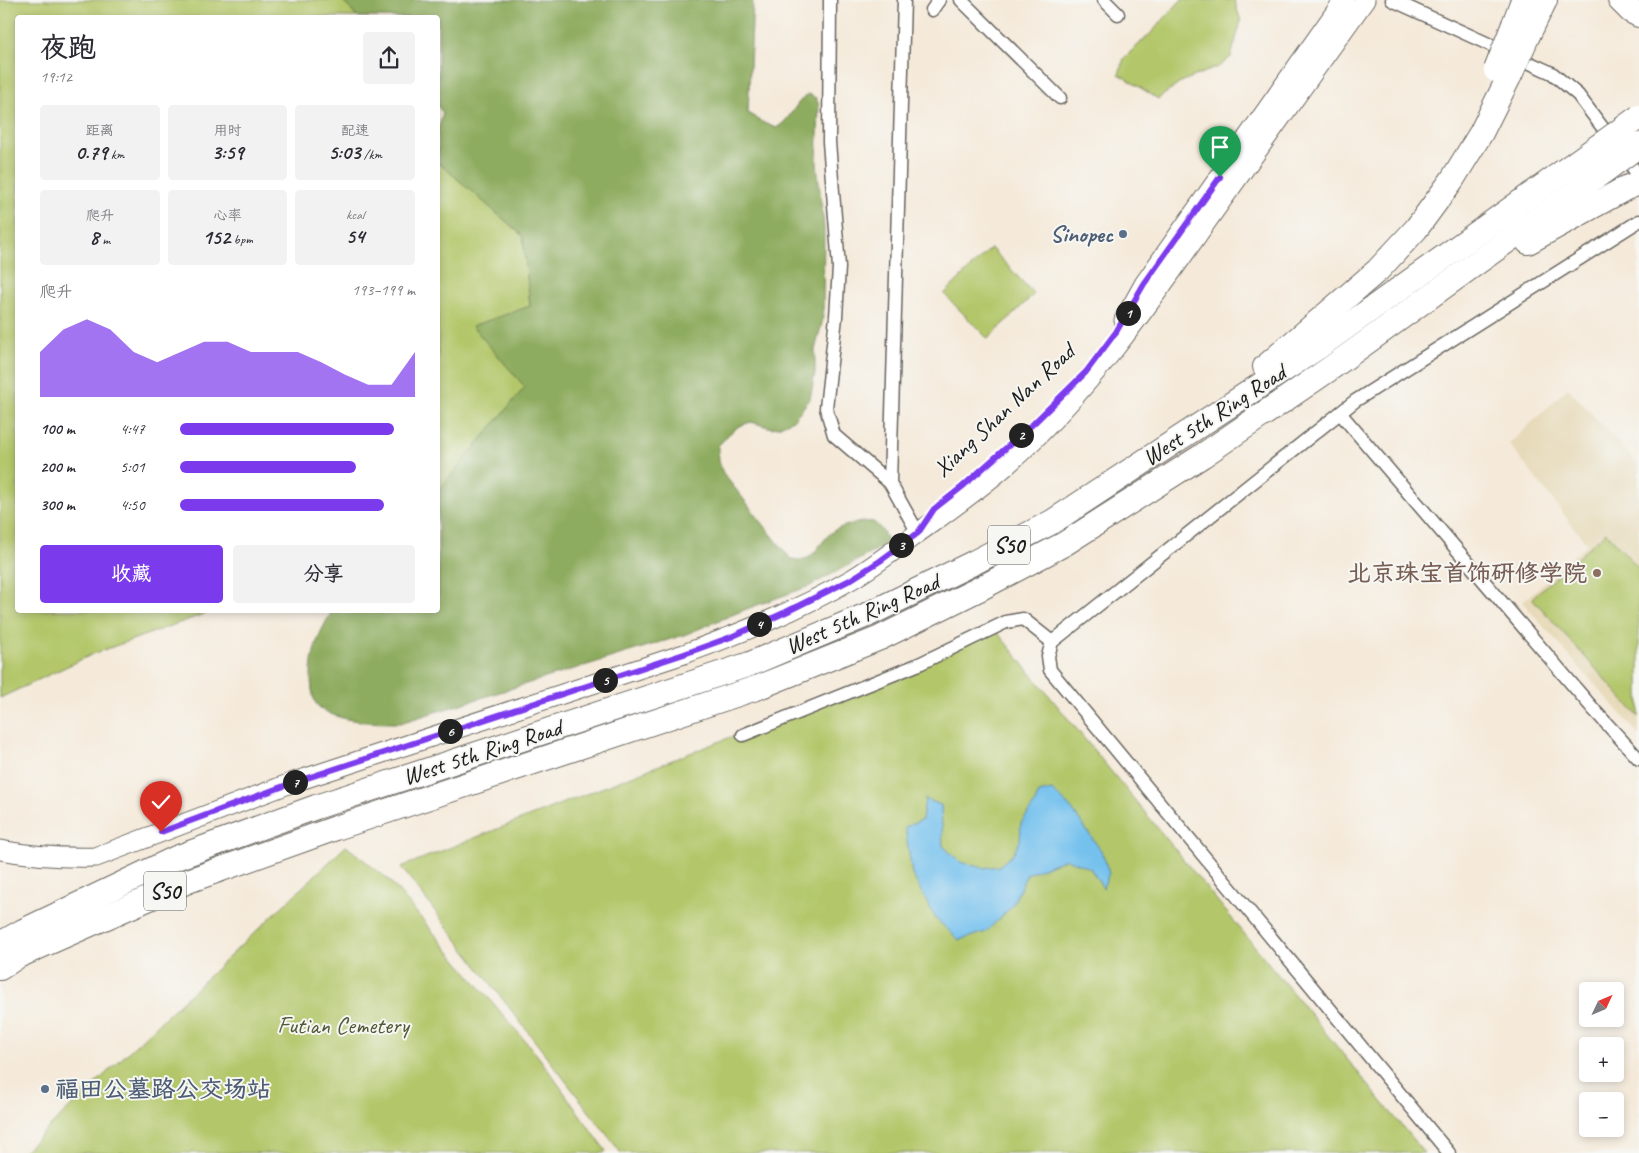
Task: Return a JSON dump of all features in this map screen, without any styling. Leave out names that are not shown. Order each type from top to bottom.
[{"type":"highway","points":[[1521,29],[1523,0]]},
{"type":"highway","points":[[1187,433],[1378,270],[1416,229],[1452,180],[1521,29],[1545,0]]},
{"type":"highway","points":[[1620,0],[1631,11],[1639,15]]},
{"type":"highway","name":"West 5th Ring Road","points":[[6,956],[188,881],[336,828],[759,687],[880,638],[975,592],[1064,544],[1202,456],[1441,290],[1597,162],[1639,117]]},
{"type":"highway","name":"West 5th Ring Road","points":[[6,956],[23,931],[176,858],[316,807],[750,664],[868,614],[974,564],[1052,522],[1597,162],[1639,145]]},
{"type":"highway","points":[[1441,290],[1635,182]]},
{"type":"highway","points":[[0,975],[6,956]]},
{"type":"main road","name":"Xiang Shan Nan Road","points":[[918,533],[934,509],[1027,430],[1086,372],[1116,332],[1144,284],[1344,0]]},
{"type":"main road","name":"Xiang Shan Nan Road","points":[[0,850],[25,855],[66,858],[96,856],[292,783],[731,637],[850,580],[880,561],[962,501],[1008,464],[1060,412],[1112,354],[1365,0]]},
{"type":"street","points":[[830,0],[829,142],[839,267],[836,317],[826,408],[834,436],[890,483],[918,533]]},
{"type":"street","points":[[890,483],[904,0]]},
{"type":"street","points":[[961,0],[1060,98]]},
{"type":"street","points":[[1104,0],[1118,14]]},
{"type":"street","points":[[1392,0],[1552,73],[1578,95],[1635,182]]},
{"type":"street","points":[[1449,1153],[1050,670],[1048,656],[1052,642],[1354,402],[1639,221]]},
{"type":"street","points":[[1340,413],[1595,711],[1639,759]]},
{"type":"street","points":[[743,735],[917,665],[1006,622],[1023,620],[1052,642]]},
{"type":"shaded area","name":"北京珠宝首饰研修学院","points":[[1568,388],[1639,465],[1639,735],[1522,602],[1587,544],[1509,444]]},
{"type":"green space","points":[[0,0],[342,0],[355,15],[15,15],[15,613],[207,613],[93,654],[0,698]]},
{"type":"green space","points":[[342,0],[753,0],[748,113],[776,128],[785,121],[799,102],[808,94],[816,98],[819,105],[817,165],[824,227],[823,319],[815,350],[815,373],[810,399],[793,420],[780,426],[772,428],[751,422],[739,426],[718,446],[719,461],[723,473],[790,558],[798,560],[809,557],[835,530],[864,522],[877,524],[886,537],[882,547],[810,586],[749,608],[684,635],[400,723],[347,719],[327,712],[317,705],[312,690],[311,668],[318,638],[331,613],[440,613],[440,489],[525,387],[472,326],[530,306],[523,236],[440,164],[440,123],[443,113],[440,109],[440,15],[355,15]]},
{"type":"green space","points":[[1181,0],[1234,0],[1241,21],[1231,57],[1220,66],[1183,81],[1158,99],[1119,74],[1124,58],[1151,33]]},
{"type":"green space","points":[[440,164],[523,236],[530,307],[525,387],[440,489]]},
{"type":"green space","points":[[991,248],[1034,294],[988,339],[944,294]]},
{"type":"green space","points":[[1606,532],[1639,569],[1639,717],[1532,598]]},
{"type":"green space","points":[[997,632],[1424,1153],[621,1153],[401,867]]},
{"type":"green space","name":"Futian Cemetery","points":[[346,846],[388,879],[538,1056],[606,1151],[604,1153],[22,1153]]},
{"type":"water","points":[[1052,790],[1071,808],[1102,852],[1109,873],[1103,888],[1090,868],[1066,859],[1027,874],[1012,906],[986,932],[959,940],[936,919],[912,874],[905,827],[922,820],[925,799],[941,805],[943,846],[960,862],[983,868],[999,866],[1012,855],[1020,841],[1021,823],[1034,805],[1039,793]]},
{"type":"place","name":"Sinopec","points":[[1123,234]]},
{"type":"place","name":"北京珠宝首饰研修学院","points":[[1597,573]]},
{"type":"place","name":"福田公墓路公交场站","points":[[45,1089]]},
{"type":"route","points":[[161,832],[292,783],[731,637],[850,580],[918,533],[934,509],[962,487],[1034,423],[1086,372],[1116,332],[1144,284],[1220,177]]}]
